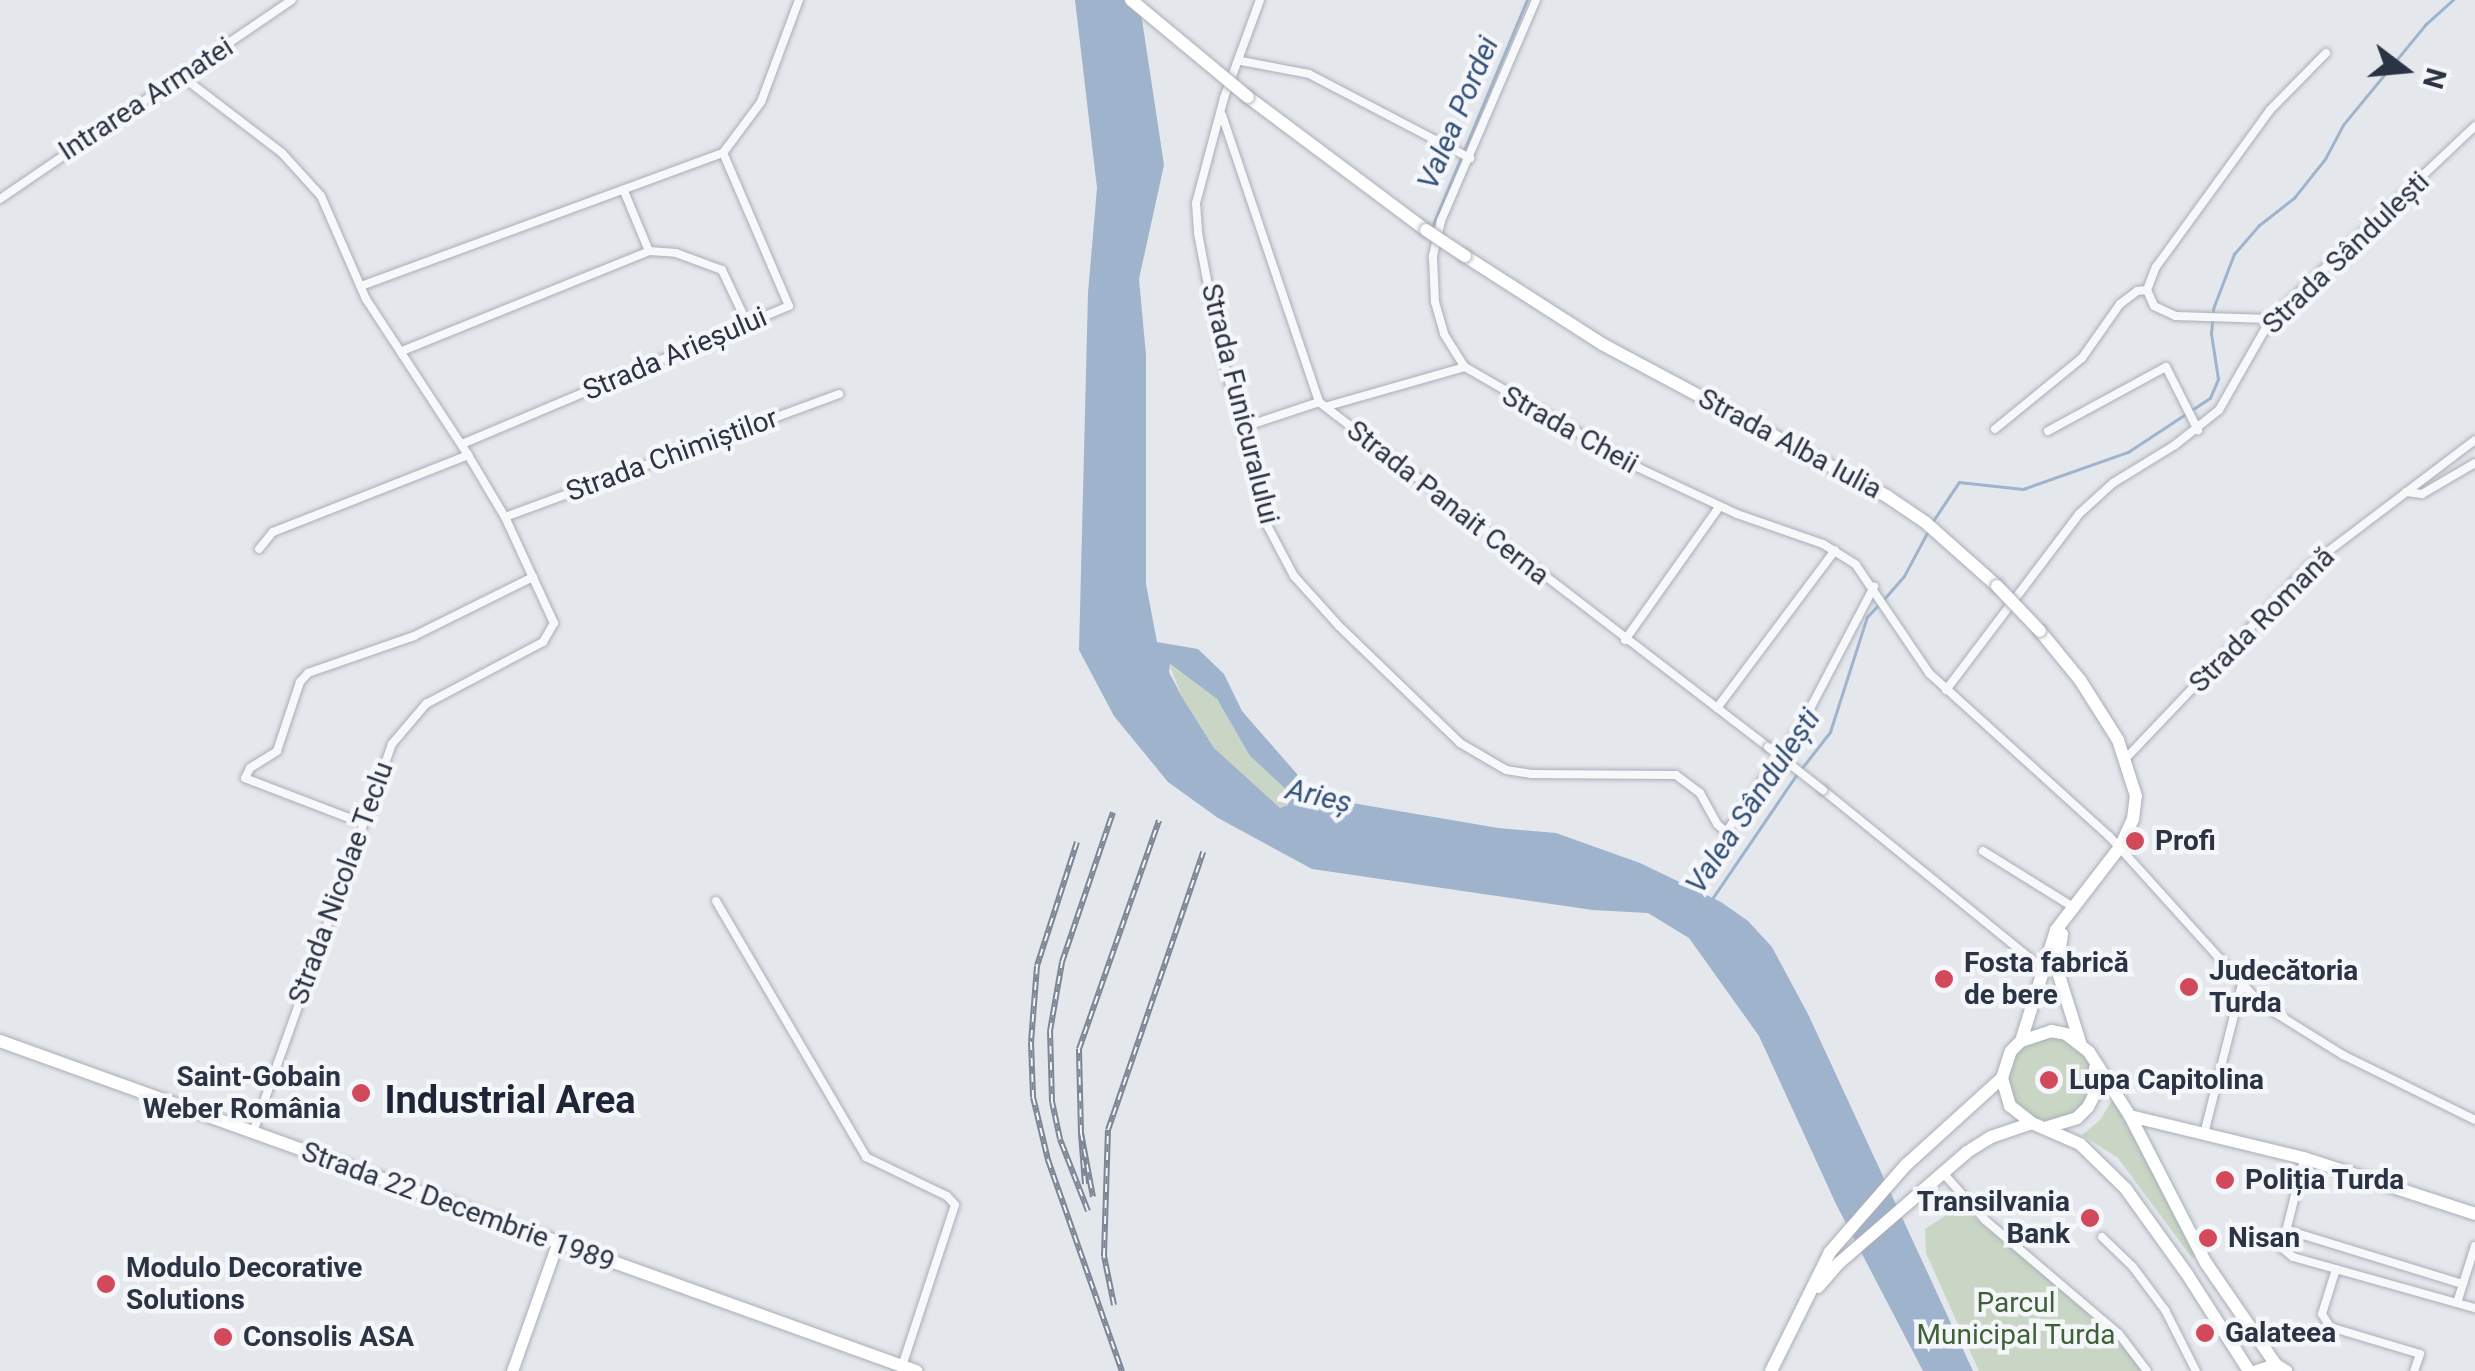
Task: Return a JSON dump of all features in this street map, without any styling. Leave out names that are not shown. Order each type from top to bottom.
[{"type":"main road","name":"Strada Alba Iulia","points":[[1131,0],[1248,97],[1426,230],[1602,344],[1888,496],[1961,552],[1997,586],[2040,631],[2089,693],[2126,758],[2136,796],[2133,819],[2120,847],[2071,910]]},
{"type":"main road","points":[[2032,1124],[2010,1106],[2002,1078],[2004,1064],[2020,1041],[2056,930],[2071,910]]},
{"type":"main road","points":[[2071,910],[2059,944],[2057,969],[2080,1042],[2130,1116],[2206,1262],[2281,1368],[2257,1371]]},
{"type":"main road","points":[[2020,1041],[2050,1031],[2080,1042]]},
{"type":"main road","name":"Strada 22 Decembrie 1989","points":[[0,1042],[909,1368]]},
{"type":"main road","points":[[1834,1257],[1991,1137],[2032,1124],[2063,1125],[2088,1107],[2097,1078],[2094,1063]]},
{"type":"main road","points":[[1771,1371],[1834,1257],[1906,1165],[2002,1078]]},
{"type":"main road","points":[[2130,1116],[2304,1158],[2475,1214]]},
{"type":"main road","points":[[2048,1127],[2089,1152],[2116,1178],[2187,1274],[2249,1371]]},
{"type":"street","name":"Intrarea Armatei","points":[[0,198],[113,120],[184,78],[292,0]]},
{"type":"street","points":[[362,286],[724,153],[761,102],[799,0]]},
{"type":"street","name":"Strada Funicuralului","points":[[1260,0],[1202,176],[1198,233],[1241,428],[1267,524],[1294,576],[1339,626],[1460,743],[1488,762],[1532,774],[1676,775],[1700,793],[1726,832],[1803,722],[1876,591]]},
{"type":"street","points":[[1241,428],[1464,366],[1444,334],[1435,302],[1434,257],[1441,222],[1536,0]]},
{"type":"street","points":[[2271,319],[2165,313],[2154,306],[2147,290],[2156,267],[2270,110],[2326,53]]},
{"type":"street","points":[[1241,60],[1309,74],[1470,158]]},
{"type":"street","name":"Strada Nicolae Teclu","points":[[184,78],[298,167],[321,196],[362,286],[505,518],[554,623],[543,642],[420,708],[392,744],[253,1132]]},
{"type":"street","name":"Strada Panait Cerna","points":[[1221,112],[1323,404],[1823,790],[2042,968]]},
{"type":"street","name":"Strada Sândulești","points":[[1946,690],[1981,638],[2096,496],[2198,430],[2228,398],[2247,355],[2271,319],[2475,126]]},
{"type":"street","name":"Strada Arieșului","points":[[462,444],[790,302],[724,153]]},
{"type":"street","points":[[624,191],[649,251]]},
{"type":"street","points":[[402,352],[649,251],[676,252],[722,270],[746,323]]},
{"type":"street","points":[[1995,429],[2082,358],[2128,296],[2147,290]]},
{"type":"street","name":"Strada Cheii","points":[[1464,366],[1639,468],[1720,506],[1834,550],[1876,591],[1918,658],[1946,690],[2120,847],[2242,984],[2275,1014],[2344,1055],[2475,1120]]},
{"type":"street","points":[[2048,431],[2166,368],[2198,430]]},
{"type":"street","name":"Strada Chimiștilor","points":[[505,518],[839,394]]},
{"type":"street","name":"Strada Romană","points":[[2126,758],[2310,566],[2475,440]]},
{"type":"street","points":[[259,548],[274,532],[468,454]]},
{"type":"street","name":"Strada Romană","points":[[2406,492],[2422,494],[2475,463]]},
{"type":"street","points":[[1625,640],[1720,506]]},
{"type":"street","points":[[1716,708],[1834,550]]},
{"type":"street","points":[[362,823],[245,778],[250,768],[276,751],[300,682],[308,673],[414,636],[533,577]]},
{"type":"street","points":[[1983,851],[2071,910]]},
{"type":"street","points":[[716,901],[866,1157],[947,1196],[954,1205],[909,1368]]},
{"type":"street","points":[[2204,1134],[2242,984]]},
{"type":"street","points":[[2304,1158],[2282,1248],[2293,1258],[2475,1308]]},
{"type":"street","points":[[1942,1173],[1985,1220],[2120,1334],[2147,1371]]},
{"type":"street","points":[[2286,1230],[2463,1284]]},
{"type":"street","points":[[2102,1237],[2133,1266],[2165,1310],[2196,1371]]},
{"type":"street","points":[[512,1371],[557,1244]]},
{"type":"street","points":[[2457,1303],[2475,1246]]},
{"type":"street","points":[[2336,1269],[2322,1314],[2330,1326],[2420,1354],[2414,1371]]},
{"type":"green space","points":[[1169,664],[1217,699],[1250,756],[1289,792],[1289,805],[1280,809],[1214,748],[1182,697]]},
{"type":"green space","points":[[2050,1037],[2066,1040],[2080,1049],[2089,1063],[2089,1095],[2080,1109],[2066,1118],[2050,1121],[2034,1118],[2020,1109],[2011,1095],[2008,1079],[2011,1063],[2020,1049],[2034,1040]]},
{"type":"green space","points":[[2113,1099],[2117,1100],[2196,1256],[2192,1258],[2118,1158],[2082,1135],[2100,1120]]},
{"type":"green space","name":"Parcul Municipal Turda","points":[[1960,1206],[2117,1336],[2142,1371],[1979,1371],[1926,1253],[1925,1229]]},
{"type":"water","points":[[1075,0],[1139,0],[1164,165],[1139,279],[1146,355],[1146,584],[1157,642],[1198,649],[1224,674],[1242,711],[1317,797],[1498,828],[1556,833],[1640,863],[1721,902],[1748,921],[1772,947],[1808,1014],[1973,1371],[1923,1371],[1836,1204],[1759,1036],[1689,938],[1648,913],[1593,910],[1312,869],[1218,818],[1168,782],[1114,716],[1079,650],[1088,293],[1097,188]],"holes":[[[1170,664],[1217,699],[1250,756],[1289,792],[1288,805],[1280,808],[1214,748],[1182,697],[1169,672]]]},
{"type":"waterway","name":"Valea Pordei","points":[[1432,227],[1527,0]]},
{"type":"waterway","name":"Valea Sândulești","points":[[1931,524],[1959,482],[2023,489],[2128,452],[2210,398],[2218,379],[2211,334],[2213,309],[2234,254],[2258,226],[2294,198],[2325,159],[2343,125],[2425,25],[2453,0]]},
{"type":"waterway","name":"Valea Sândulești","points":[[1884,599],[1904,576],[1928,531]]},
{"type":"waterway","name":"Valea Sândulești","points":[[1802,768],[1830,732],[1867,617],[1878,605]]},
{"type":"waterway","name":"Valea Sândulești","points":[[1712,899],[1797,774]]},
{"type":"railway","points":[[1088,1211],[1060,1139],[1052,1102],[1050,1031],[1062,962],[1113,812]]},
{"type":"railway","points":[[1081,1133],[1079,1049],[1159,821]]},
{"type":"railway","points":[[1077,842],[1037,966],[1031,1042],[1033,1097],[1048,1160],[1122,1371]]},
{"type":"railway","points":[[1114,1305],[1104,1256],[1108,1130],[1203,852]]},
{"type":"railway","points":[[1085,1184],[1081,1133],[1093,1197]]},
{"type":"place","name":"Profi","points":[[2135,841]]},
{"type":"place","name":"Fosta fabrică de bere","points":[[1944,979]]},
{"type":"place","name":"Judecătoria Turda","points":[[2189,987]]},
{"type":"place","name":"Lupa Capitolina","points":[[2049,1080]]},
{"type":"place","name":"Saint-Gobain Weber România","points":[[361,1093]]},
{"type":"place","name":"Poliția Turda","points":[[2225,1180]]},
{"type":"place","name":"Transilvania Bank","points":[[2090,1218]]},
{"type":"place","name":"Nisan","points":[[2208,1238]]},
{"type":"place","name":"Modulo Decorative Solutions","points":[[106,1284]]},
{"type":"place","name":"Galateea","points":[[2205,1333]]},
{"type":"place","name":"Consolis ASA","points":[[223,1337]]},
{"type":"district","name":"Industrial Area","points":[[510,1101]]},
{"type":"water label","name":"Arieș","points":[[1319,796]]}]
